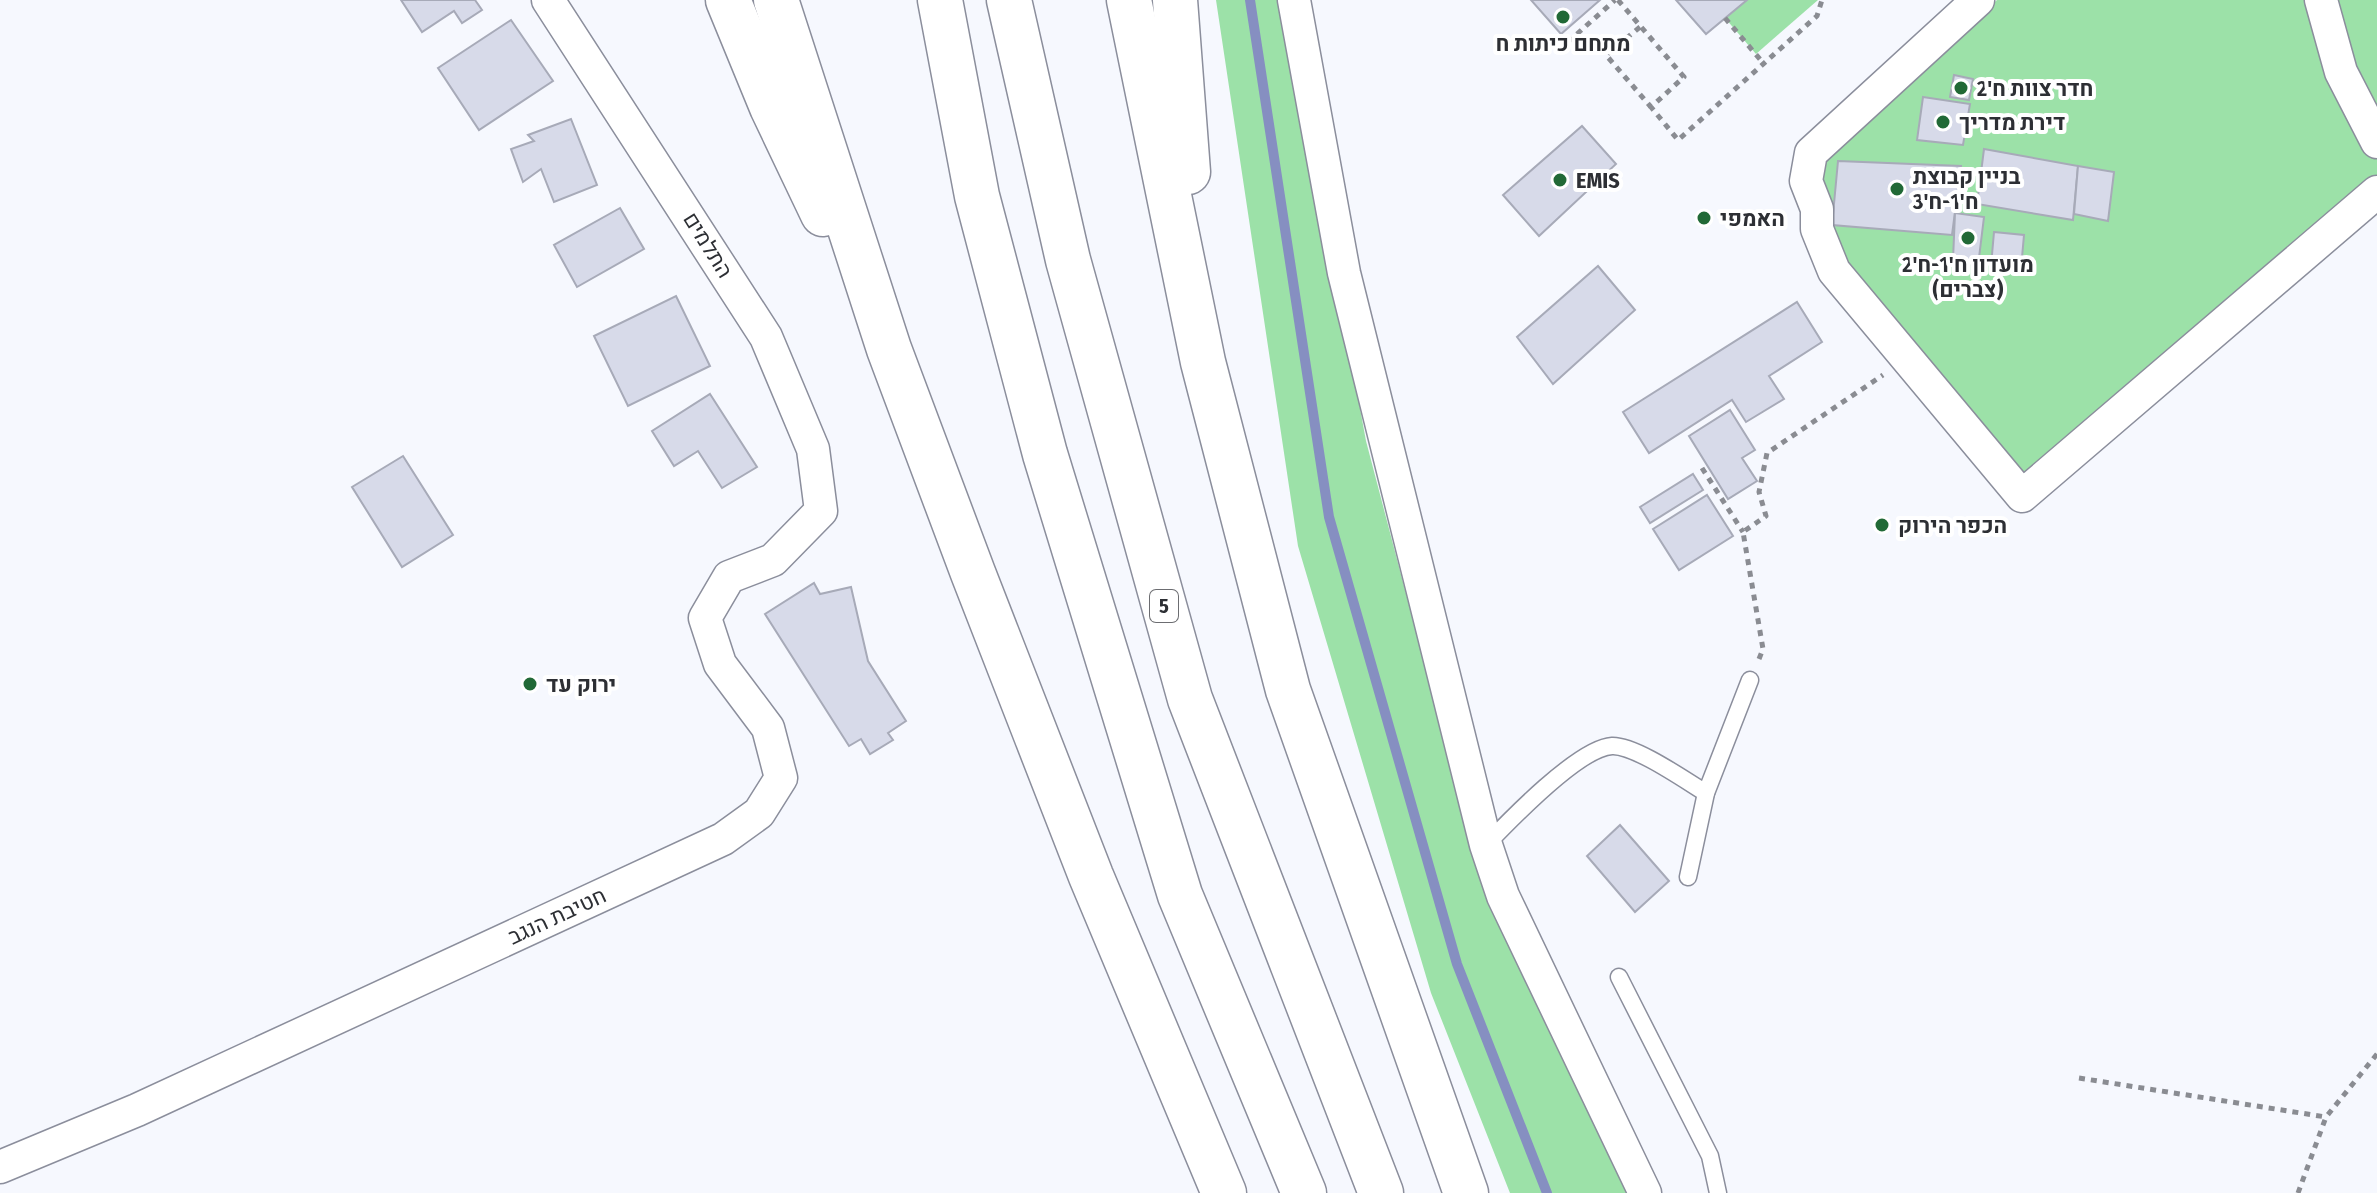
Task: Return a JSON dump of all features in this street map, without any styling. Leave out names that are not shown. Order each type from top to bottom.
[{"type":"highway","points":[[728,0],[772,107],[889,349]]},
{"type":"highway","points":[[776,0],[803,72],[889,349],[1085,862],[1224,1193]]},
{"type":"highway","points":[[940,0],[977,196],[1037,423],[1180,895],[1304,1193]]},
{"type":"highway","name":"5","points":[[1009,0],[1068,260],[1190,699],[1381,1193]]},
{"type":"highway","points":[[1129,0],[1203,362],[1288,690],[1466,1193]]},
{"type":"highway","points":[[1175,0],[1203,362]]},
{"type":"street","name":"התלמים","points":[[548,0],[766,337],[813,449],[821,511]]},
{"type":"street","points":[[1294,0],[1344,273],[1486,845],[1509,909],[1645,1193]]},
{"type":"street","points":[[1978,0],[1811,153],[1806,165],[1806,181],[1817,209],[1817,229],[1834,271],[2022,496],[2377,192]]},
{"type":"street","points":[[2321,0],[2341,72],[2377,142]]},
{"type":"street","name":"חטיבת הנגב","points":[[0,1167],[137,1110],[723,839],[759,813],[781,778],[768,728],[720,664],[705,618],[729,577],[773,560],[821,511]]},
{"type":"lane","points":[[1688,877],[1706,793],[1750,680]]},
{"type":"lane","points":[[1486,845],[1520,809],[1559,777],[1589,755],[1612,746],[1651,759],[1706,793]]},
{"type":"lane","points":[[1619,977],[1710,1156],[1718,1193]]},
{"type":"path","points":[[1568,42],[1616,0],[1684,77],[1651,107]]},
{"type":"path","points":[[1640,27],[1606,55],[1678,140],[1817,16],[1822,0]]},
{"type":"path","points":[[1725,18],[1764,64]]},
{"type":"path","points":[[1743,532],[1766,516],[1759,492],[1767,453],[1907,360]]},
{"type":"path","points":[[1702,468],[1743,532],[1763,649],[1750,680]]},
{"type":"path","points":[[2298,1193],[2326,1117],[2377,1054]]},
{"type":"path","points":[[2079,1078],[2326,1117]]},
{"type":"green space","points":[[1216,0],[1285,0],[1366,441],[1485,895],[1628,1193],[1510,1193],[1431,993],[1298,546]]},
{"type":"green space","points":[[1747,0],[1818,0],[1756,54],[1725,18]]},
{"type":"green space","points":[[1997,0],[2312,0],[2377,154],[2377,184],[2030,488],[1894,331],[1794,184]]},
{"type":"green space","points":[[2332,0],[2377,0],[2377,122],[2358,86]]},
{"type":"building","points":[[401,0],[475,0],[482,10],[462,23],[454,11],[422,32]]},
{"type":"building","name":"מתחם כיתות ח","points":[[1531,0],[1600,0],[1561,34]]},
{"type":"building","points":[[1676,0],[1747,0],[1706,34]]},
{"type":"building","points":[[511,20],[553,81],[479,130],[438,68]]},
{"type":"building","name":"חדר צוות ח'2","points":[[1954,75],[1973,79],[1969,100],[1950,97]]},
{"type":"building","name":"דירת מדריך","points":[[1923,97],[1970,104],[1963,145],[1917,140]]},
{"type":"building","points":[[571,119],[597,185],[554,202],[541,169],[523,182],[511,149],[534,141],[528,135]]},
{"type":"building","name":"EMIS","points":[[1582,126],[1616,164],[1539,236],[1503,195]]},
{"type":"building","points":[[1984,149],[2078,166],[2073,220],[1977,204]]},
{"type":"building","name":"בניין קבוצת ח'1-ח'3","points":[[1838,161],[1961,166],[1952,235],[1832,225]]},
{"type":"building","name":"דירת מדריך","points":[[2078,166],[2114,172],[2108,221],[2074,214]]},
{"type":"building","points":[[620,208],[644,249],[577,287],[554,245]]},
{"type":"building","name":"מועדון ח'1-ח'2 (צברים)","points":[[1955,213],[1984,217],[1978,266],[1953,260]]},
{"type":"building","points":[[1994,232],[2024,235],[2021,269],[1991,266]]},
{"type":"building","points":[[1598,266],[1635,310],[1553,384],[1517,337]]},
{"type":"building","points":[[676,296],[710,366],[628,406],[594,336]]},
{"type":"building","points":[[1797,302],[1822,342],[1769,376],[1784,399],[1746,422],[1732,400],[1649,453],[1623,412]]},
{"type":"building","points":[[710,394],[757,467],[722,488],[698,451],[674,466],[652,431]]},
{"type":"building","points":[[1730,410],[1755,450],[1742,458],[1757,481],[1728,499],[1689,436]]},
{"type":"building","points":[[403,456],[453,535],[402,567],[352,487]]},
{"type":"building","points":[[1693,474],[1703,490],[1650,523],[1640,507]]},
{"type":"building","points":[[1707,495],[1733,536],[1679,570],[1653,529]]},
{"type":"building","points":[[814,583],[820,594],[851,587],[868,661],[906,721],[888,733],[893,740],[870,754],[861,739],[849,746],[765,614]]},
{"type":"building","points":[[1620,825],[1669,881],[1635,912],[1587,856]]},
{"type":"waterway","points":[[1250,0],[1329,517],[1457,964],[1547,1193]]},
{"type":"place","name":"מתחם כיתות ח","points":[[1563,17]]},
{"type":"place","name":"חדר צוות ח'2","points":[[1961,88]]},
{"type":"place","name":"דירת מדריך","points":[[1943,122]]},
{"type":"place","name":"EMIS","points":[[1560,180]]},
{"type":"place","name":"בניין קבוצת ח'1-ח'3","points":[[1897,189]]},
{"type":"place","name":"האמפי","points":[[1704,218]]},
{"type":"place","name":"מועדון ח'1-ח'2 (צברים)","points":[[1968,238]]},
{"type":"place","name":"הכפר הירוק","points":[[1882,525]]},
{"type":"place","name":"ירוק עד","points":[[530,684]]}]
